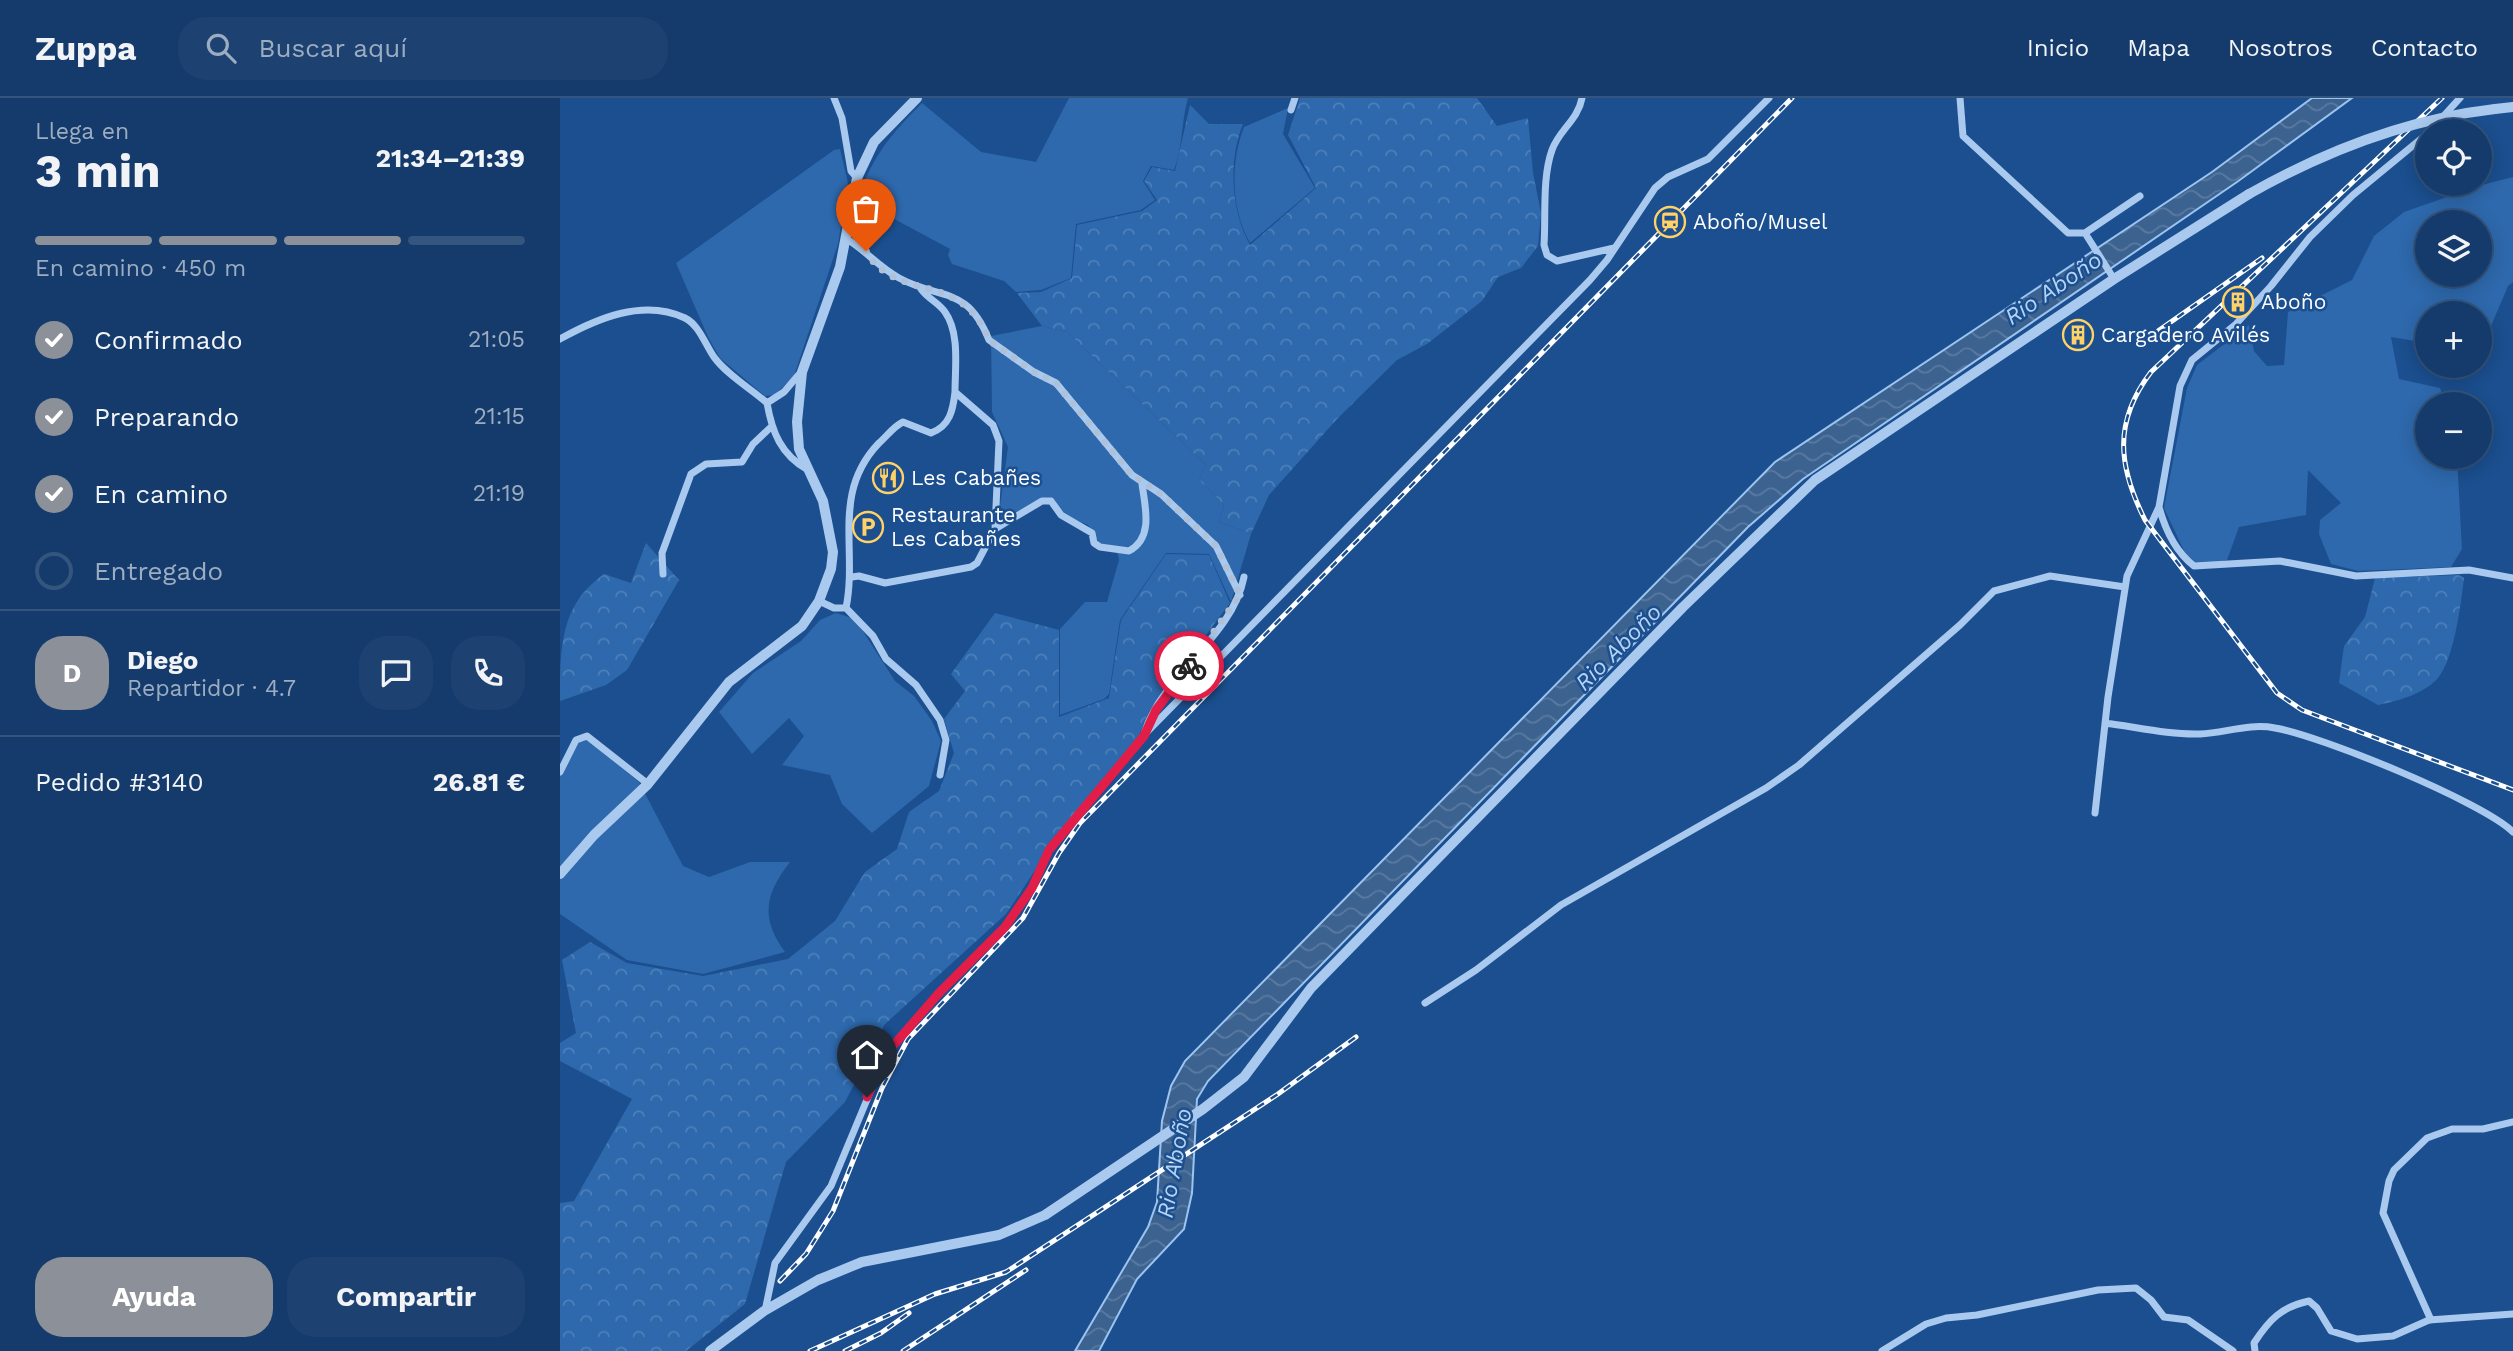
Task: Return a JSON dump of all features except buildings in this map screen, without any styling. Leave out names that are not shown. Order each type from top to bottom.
[{"type":"street","points":[[834,98],[842,118],[851,171],[857,178]]},
{"type":"street","points":[[560,874],[594,835],[648,784],[729,682],[802,626],[819,601],[831,569],[833,552],[823,500],[799,449],[797,422],[802,372],[833,288],[847,239],[857,178],[874,142],[917,98]]},
{"type":"street","points":[[1291,110],[1295,98]]},
{"type":"street","points":[[1581,98],[1576,117],[1557,137],[1550,153],[1544,245],[1548,255],[1557,261],[1614,248]]},
{"type":"street","points":[[764,1311],[775,1263],[831,1186],[886,1054],[939,993],[1005,927],[1032,888],[1049,850],[1144,736],[1590,280],[1655,188],[1668,177],[1707,159],[1769,98]]},
{"type":"street","points":[[1960,98],[1963,136],[2068,233],[2085,233],[2140,196]]},
{"type":"street","points":[[2441,119],[2460,98]]},
{"type":"street","points":[[710,1351],[764,1311],[818,1280],[862,1262],[999,1235],[1045,1215],[1203,1109],[1244,1077],[1320,978],[1684,607],[1815,480],[2112,276],[2287,172],[2391,131],[2451,114],[2513,107]]},
{"type":"street","points":[[2095,813],[2105,723],[2127,576],[2159,507],[2180,386],[2192,360],[2235,325],[2271,286],[2310,237],[2353,195],[2415,144]]},
{"type":"street","points":[[846,608],[852,577],[847,531],[848,510],[851,492],[867,456],[903,422],[931,433],[937,431],[953,413],[956,392],[955,343],[947,314],[922,289],[872,261],[851,213]]},
{"type":"street","points":[[2085,233],[2112,276]]},
{"type":"street","points":[[847,239],[866,251]]},
{"type":"street","points":[[922,289],[930,289],[965,303],[985,327],[989,340],[1034,372],[1056,383],[1112,453],[1142,484],[1161,494],[1216,546],[1240,595]]},
{"type":"street","points":[[560,339],[603,317],[626,312],[651,311],[687,318],[698,330],[715,359],[767,403],[771,426],[788,456],[808,470]]},
{"type":"street","points":[[767,403],[784,392],[802,372]]},
{"type":"street","points":[[852,577],[859,576],[885,583],[971,567],[977,563],[995,529],[999,441],[993,425],[956,392]]},
{"type":"street","points":[[663,574],[662,552],[691,474],[706,464],[742,462],[753,444],[771,426]]},
{"type":"street","points":[[995,529],[1042,501],[1051,501],[1061,515],[1092,533],[1094,543],[1100,547],[1129,551],[1144,535],[1146,523],[1142,484]]},
{"type":"street","points":[[2159,507],[2171,538],[2183,557],[2194,566],[2280,561],[2357,576],[2469,570],[2513,578]]},
{"type":"street","points":[[1425,1003],[1476,970],[1561,905],[1766,788],[1799,765],[1960,625],[1994,591],[2050,576],[2125,587]]},
{"type":"street","points":[[1144,736],[1156,710],[1240,595],[1244,577]]},
{"type":"street","points":[[819,601],[834,608],[846,608],[873,636],[886,659],[916,685],[940,720],[946,740],[940,775]]},
{"type":"street","points":[[2105,723],[2200,734],[2244,727],[2273,727],[2311,738],[2432,788],[2480,810],[2513,832]]},
{"type":"street","points":[[560,772],[576,740],[587,736],[648,784]]},
{"type":"street","points":[[2431,1320],[2383,1213],[2389,1181],[2394,1171],[2427,1138],[2452,1129],[2483,1129],[2513,1122]]},
{"type":"street","points":[[1882,1351],[1926,1324],[1946,1318],[1978,1315],[2098,1290],[2136,1288],[2151,1300],[2164,1317],[2188,1320],[2233,1351]]},
{"type":"street","points":[[2255,1351],[2254,1343],[2275,1314],[2289,1305],[2309,1301],[2317,1308],[2331,1331],[2357,1339],[2393,1336],[2431,1320],[2513,1314]]},
{"type":"green space","points":[[1069,98],[1188,98],[1174,170],[1151,166],[1143,181],[1155,200],[1141,210],[1076,224],[1071,278],[1041,290],[1016,292],[1004,281],[952,264],[948,255],[950,249],[859,200],[863,185],[883,147],[922,103],[981,152],[1036,162]]},
{"type":"green space","points":[[1300,98],[1477,98],[1497,126],[1528,118],[1533,173],[1541,213],[1538,246],[1521,268],[1498,277],[1482,301],[1427,344],[1397,360],[1337,419],[1269,495],[1251,534],[1219,522],[1224,505],[1199,480],[1206,465],[1067,332],[1042,326],[1017,293],[1041,292],[1072,278],[1077,225],[1142,211],[1157,200],[1144,181],[1152,167],[1175,171],[1190,105],[1209,124],[1243,124],[1235,153],[1234,185],[1239,217],[1250,245],[1316,188],[1288,135]]},
{"type":"green space","points":[[1288,108],[1283,134],[1315,188],[1250,243],[1236,201],[1235,170],[1239,141],[1244,127]]},
{"type":"green space","points":[[840,149],[848,183],[838,244],[794,376],[775,395],[765,396],[720,358],[676,263],[834,150]]},
{"type":"green space","points":[[2513,177],[2513,282],[2508,286],[2492,324],[2492,301],[2415,301],[2415,341],[2391,337],[2399,379],[2440,388],[2442,392],[2415,392],[2415,469],[2458,469],[2462,549],[2451,567],[2358,571],[2331,564],[2319,534],[2320,520],[2341,503],[2308,470],[2306,515],[2239,527],[2227,560],[2207,564],[2194,562],[2186,555],[2164,508],[2187,388],[2197,365],[2249,325],[2254,351],[2267,366],[2284,365],[2288,312],[2352,280],[2374,236],[2404,212],[2450,196],[2492,196],[2492,182]]},
{"type":"green space","points":[[1042,326],[1067,332],[1206,465],[1199,480],[1224,505],[1219,522],[1251,534],[1231,602],[1209,554],[1166,553],[1120,620],[1109,694],[1104,699],[1060,715],[1060,629],[1085,602],[1107,602],[1119,560],[1116,547],[1099,543],[1088,525],[1062,514],[1055,500],[1041,500],[1001,523],[998,521],[1008,447],[992,412],[991,336]]},
{"type":"green space","points":[[646,543],[679,580],[627,670],[606,685],[560,701],[562,645],[571,614],[579,599],[589,586],[604,574],[631,583]]},
{"type":"green space","points":[[1166,554],[1209,555],[1230,603],[1149,711],[1139,735],[1065,825],[1006,914],[885,1024],[845,1102],[786,1162],[745,1304],[686,1351],[560,1351],[560,1203],[574,1201],[632,1099],[560,1061],[560,1043],[576,1033],[562,960],[590,942],[627,963],[703,976],[788,959],[835,921],[865,872],[897,849],[909,812],[939,791],[954,753],[944,719],[965,691],[951,674],[995,613],[1059,630],[1059,717],[1109,698],[1121,620]]},
{"type":"green space","points":[[2459,575],[2464,578],[2459,616],[2448,659],[2437,679],[2410,696],[2378,705],[2339,683],[2344,646],[2365,617],[2375,578]]},
{"type":"green space","points":[[836,613],[855,619],[895,681],[914,696],[932,721],[941,741],[929,786],[872,833],[842,804],[830,775],[782,765],[804,736],[789,718],[752,754],[719,712],[753,673],[801,641],[820,620]]},
{"type":"green space","points":[[586,739],[639,782],[683,866],[709,877],[750,862],[790,862],[775,885],[769,906],[772,928],[785,952],[703,974],[627,960],[560,914],[560,777],[577,741]]},
{"type":"water","name":"Rio Aboño","points":[[2312,98],[2352,98],[2237,182],[1803,479],[1748,527],[1208,1081],[1197,1099],[1192,1193],[1184,1229],[1137,1279],[1099,1351],[1075,1351],[1148,1227],[1157,1202],[1162,1121],[1171,1086],[1185,1061],[1775,462],[2212,172]]},
{"type":"railway","points":[[780,1281],[806,1254],[833,1211],[882,1088],[908,1039],[1023,918],[1059,853],[1080,823],[1792,98]]},
{"type":"railway","points":[[2442,98],[2151,372],[2130,409],[2125,427],[2125,463],[2129,481],[2145,520],[2277,693],[2302,710],[2513,790]]},
{"type":"railway","points":[[2138,345],[2262,258]]},
{"type":"railway","points":[[810,1351],[935,1294],[1006,1272],[1278,1094],[1356,1037]]},
{"type":"railway","points":[[903,1351],[1026,1270]]},
{"type":"railway","points":[[845,1351],[881,1333],[909,1313]]},
{"type":"way so far","points":[[866,251],[872,261],[898,277],[922,289],[956,297],[965,303],[985,327],[989,340],[1034,372],[1056,383],[1132,475],[1161,494],[1179,514],[1191,521],[1208,541],[1216,546],[1240,595],[1189,666]]},
{"type":"place","name":"Aboño/Musel","points":[[1670,222]]},
{"type":"place","name":"Aboño","points":[[2238,302]]},
{"type":"place","name":"Cargadero Avilés","points":[[2078,335]]},
{"type":"place","name":"Les Cabañes","points":[[888,478]]},
{"type":"place","name":"Restaurante Les Cabañes","points":[[868,527]]},
{"type":"route","points":[[867,1097],[886,1054],[939,993],[1005,927],[1032,888],[1049,850],[1144,736],[1148,722],[1189,666]]}]
